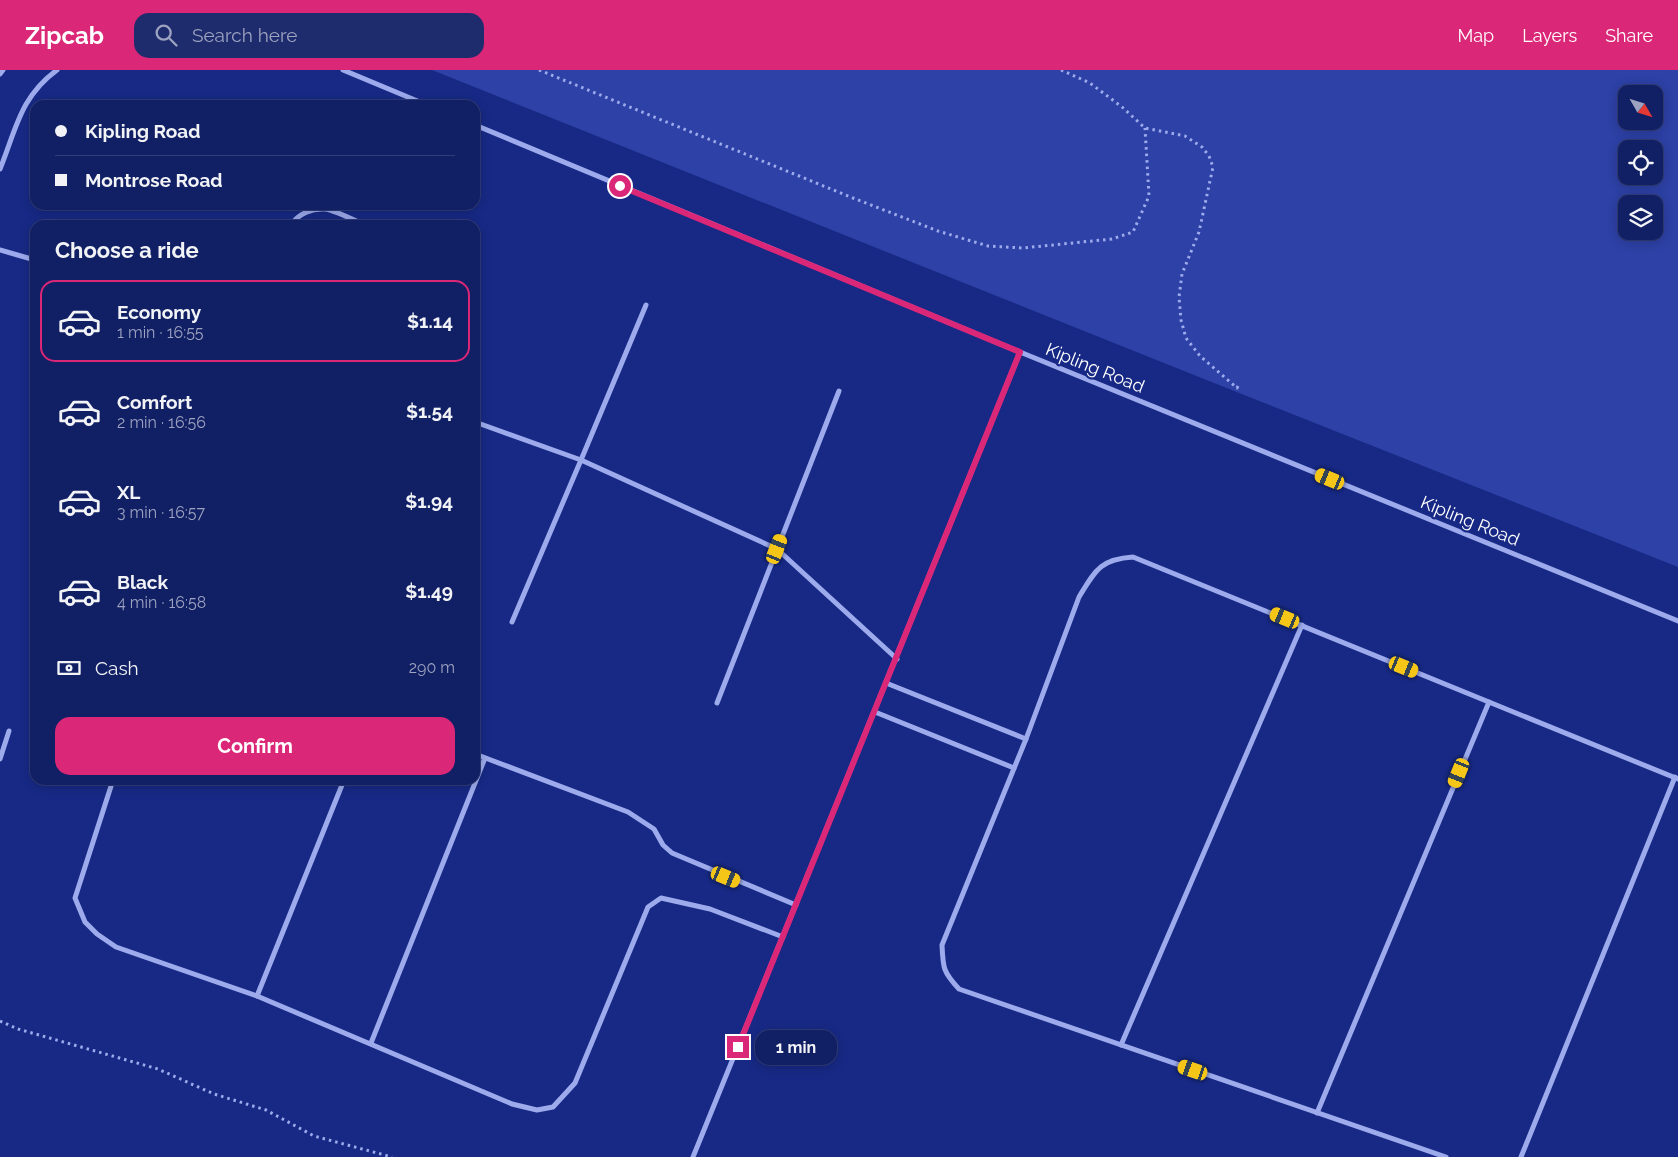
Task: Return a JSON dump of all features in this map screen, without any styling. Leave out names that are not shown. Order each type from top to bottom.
[{"type":"street","points":[[0,74],[3,70]]},
{"type":"street","points":[[0,169],[17,119],[24,106],[39,86],[56,70]]},
{"type":"street","points":[[343,70],[415,100]]},
{"type":"street","name":"Kipling Road","points":[[480,127],[1020,352],[1678,621]]},
{"type":"street","points":[[294,220],[307,211],[316,210]]},
{"type":"street","points":[[328,210],[353,220]]},
{"type":"street","points":[[0,250],[30,259]]},
{"type":"street","points":[[512,622],[646,305]]},
{"type":"street","points":[[693,1157],[897,659],[1020,352]]},
{"type":"street","points":[[717,704],[839,391]]},
{"type":"street","points":[[480,424],[581,460],[777,549],[897,659]]},
{"type":"street","points":[[1446,1157],[959,989],[946,976],[942,963],[942,945],[1026,739],[1079,597],[1097,569],[1108,561],[1133,557],[1676,778],[1522,1157]]},
{"type":"street","points":[[1121,1045],[1302,625]]},
{"type":"street","points":[[886,683],[1026,739]]},
{"type":"street","points":[[1318,1113],[1489,702]]},
{"type":"street","points":[[875,712],[1014,768]]},
{"type":"street","points":[[0,759],[9,731]]},
{"type":"street","points":[[480,756],[628,812],[654,829],[663,845],[672,853],[796,905]]},
{"type":"street","points":[[480,770],[485,758]]},
{"type":"street","points":[[111,785],[75,898],[85,922],[97,934],[116,947],[257,996],[512,1104],[537,1110],[553,1107],[575,1083],[648,907],[661,898],[710,909],[783,937]]},
{"type":"street","points":[[257,996],[342,785]]},
{"type":"street","points":[[371,1043],[474,785]]},
{"type":"path","points":[[539,70],[879,208],[938,231],[988,246],[1022,248],[1112,239],[1133,232],[1149,196],[1145,128]]},
{"type":"path","points":[[1061,70],[1090,83],[1122,107],[1145,128],[1184,136],[1202,147],[1209,156],[1213,167],[1201,222],[1182,274],[1179,297],[1181,320],[1186,338],[1200,356],[1237,388],[1238,386]]},
{"type":"path","points":[[0,1021],[18,1029],[158,1069],[214,1094],[266,1110],[314,1136],[392,1157]]},
{"type":"shaded area","points":[[432,70],[1678,70],[1678,567],[1204,379]]},
{"type":"route","points":[[620,186],[1020,352],[738,1047]]}]
